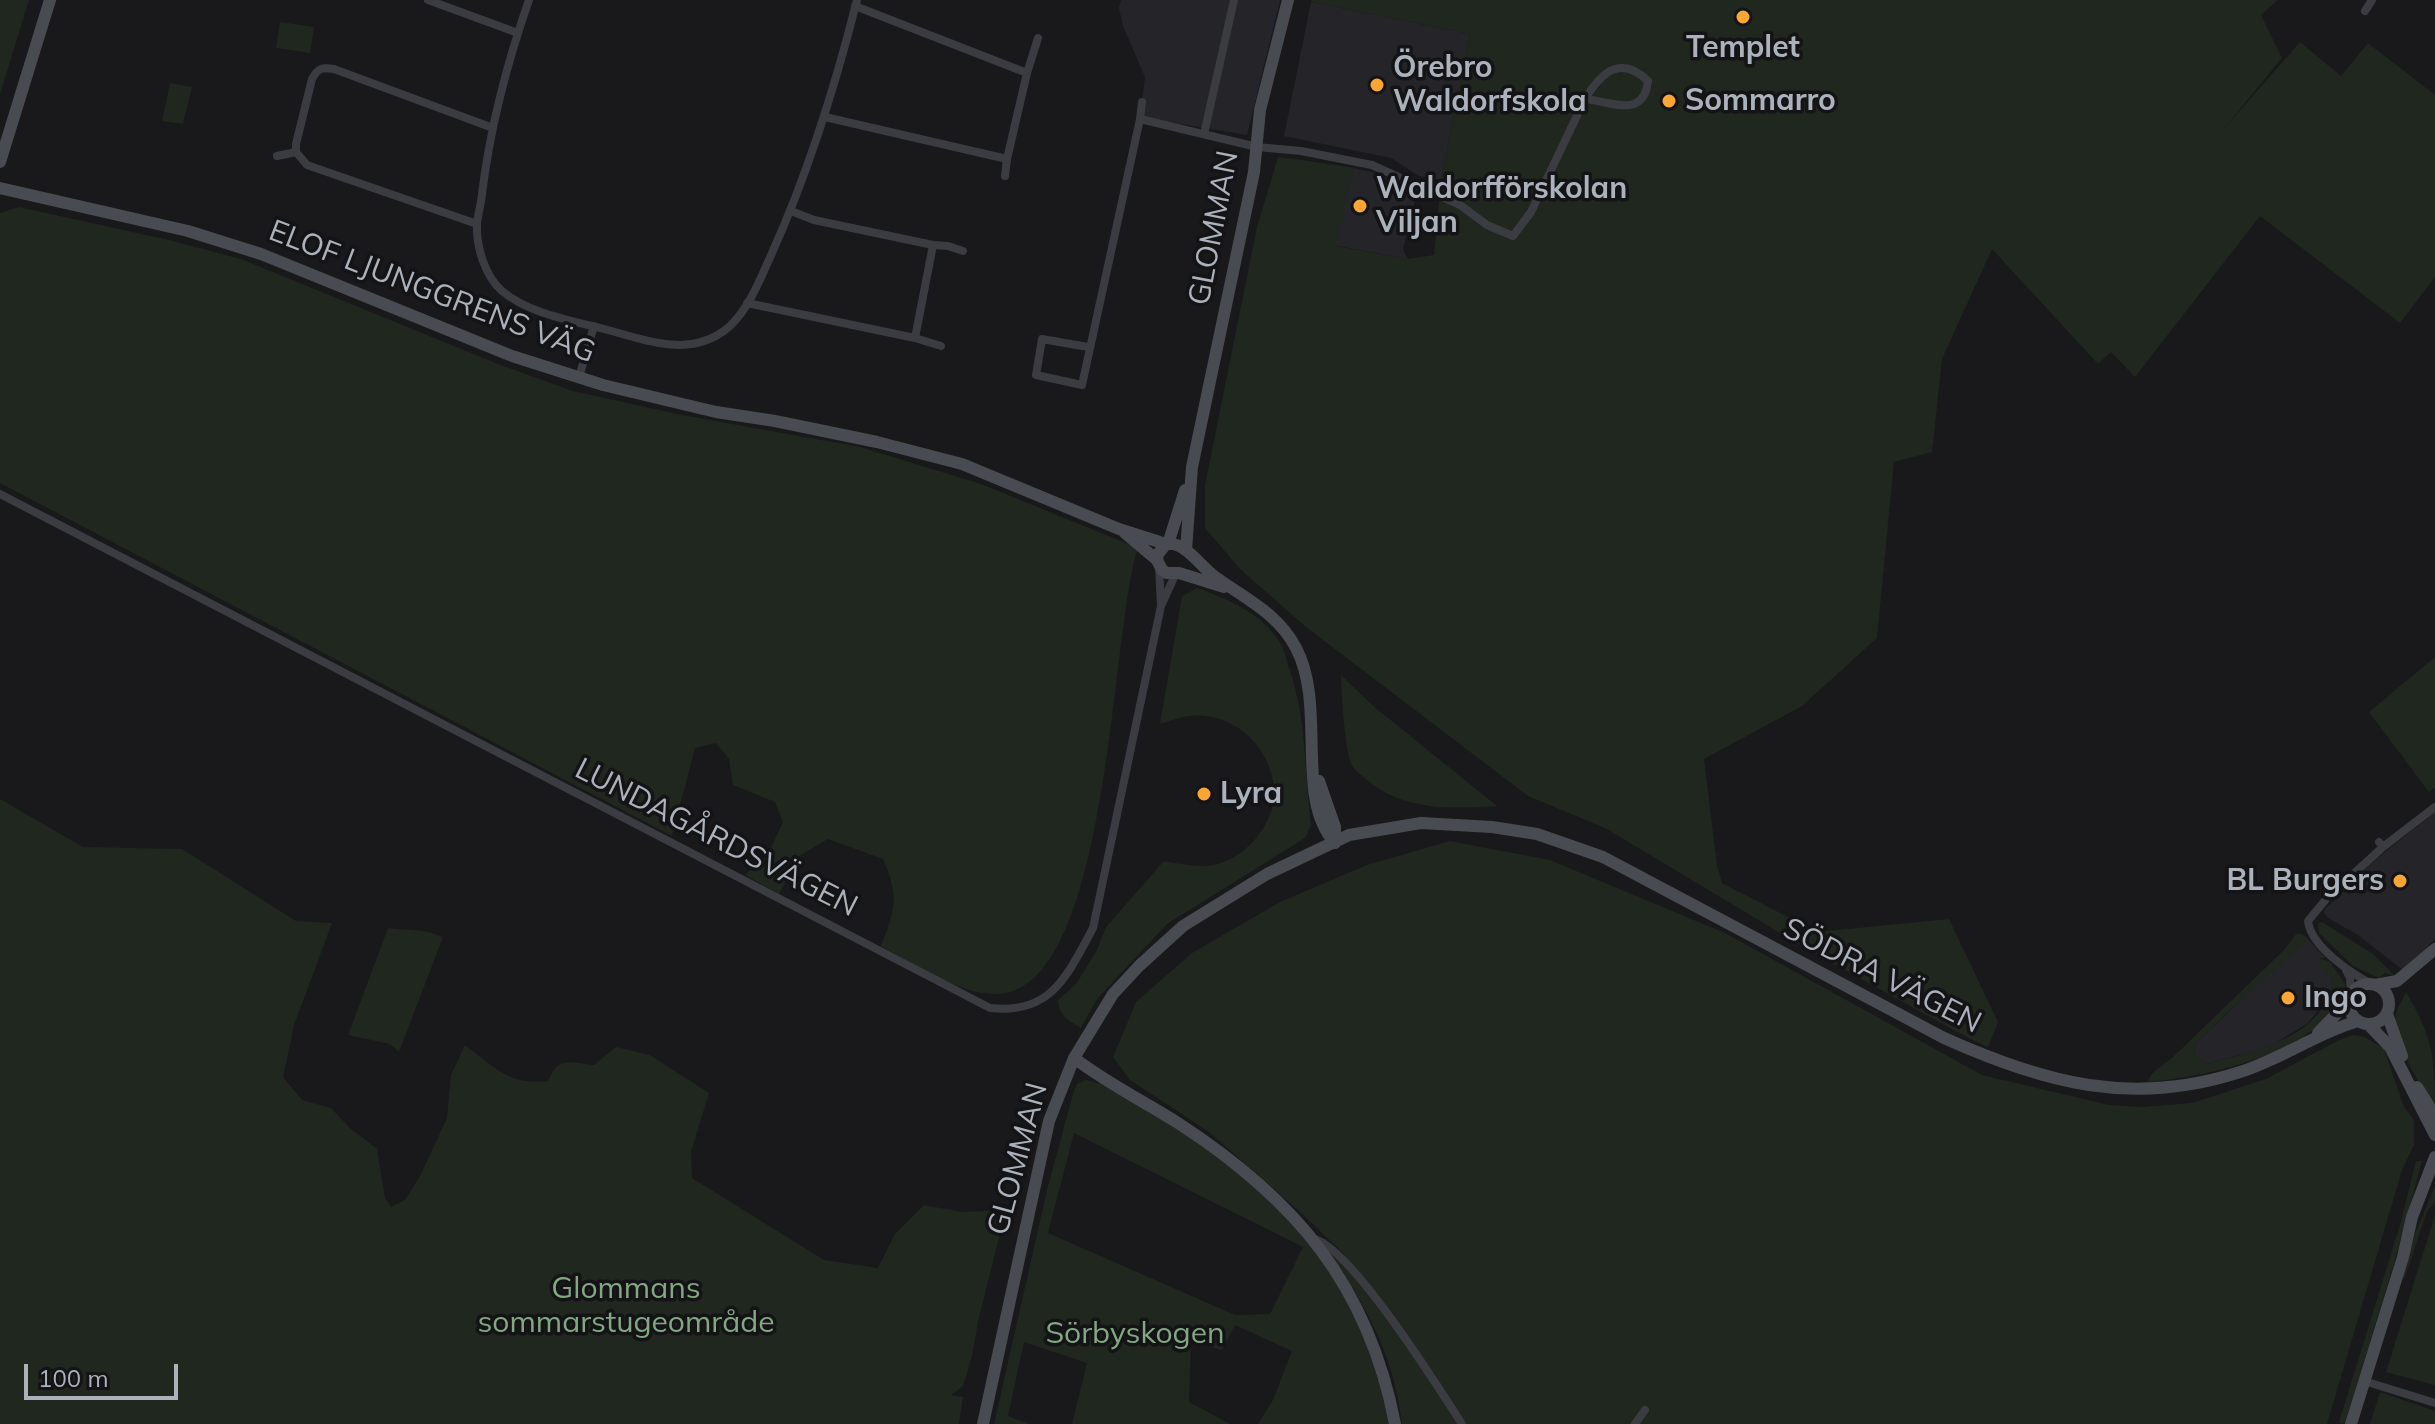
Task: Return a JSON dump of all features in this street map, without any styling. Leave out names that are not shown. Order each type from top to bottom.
[{"type":"street","points":[[0,162],[50,0]]},
{"type":"street","points":[[428,0],[518,33]]},
{"type":"street","points":[[529,0],[493,128],[477,224],[479,247],[486,269],[499,288],[540,311],[657,344],[692,345],[709,339],[724,331],[747,303],[791,211],[825,117],[856,3],[1027,73]]},
{"type":"street","points":[[1204,134],[1234,0]]},
{"type":"street","name":"GLOMMAN","points":[[1167,544],[1192,467],[1257,147],[1260,110],[1288,0]]},
{"type":"street","points":[[2365,11],[2372,0]]},
{"type":"street","points":[[1005,176],[1027,73],[1038,38]]},
{"type":"street","points":[[296,152],[312,79],[322,67],[493,128]]},
{"type":"street","points":[[1140,119],[1257,147],[1301,151],[1372,165],[1460,205],[1487,225],[1513,236],[1531,212],[1585,99],[1596,80],[1620,68],[1648,81],[1647,91],[1631,106],[1585,99]]},
{"type":"street","points":[[1088,347],[1042,339],[1036,375],[1082,385],[1142,102]]},
{"type":"street","points":[[825,117],[1007,159]]},
{"type":"street","points":[[277,156],[296,152]]},
{"type":"street","points":[[296,152],[307,165],[477,224]]},
{"type":"street","name":"ELOF LJUNGGRENS VÄG","points":[[0,188],[188,231],[261,254],[512,356],[579,377],[665,401],[877,442],[962,464],[1119,529],[1167,544]]},
{"type":"street","points":[[791,211],[814,220],[963,251]]},
{"type":"street","points":[[915,338],[933,245]]},
{"type":"street","points":[[747,303],[941,346]]},
{"type":"street","points":[[579,377],[594,326]]},
{"type":"street","name":"GLOMMAN","points":[[1187,552],[1192,467]]},
{"type":"street","name":"LUNDAGÅRDSVÄGEN","points":[[0,494],[969,998],[999,1009],[1028,1007],[1043,1000],[1073,965],[1093,928],[1161,606],[1177,573]]},
{"type":"street","name":"ELOF LJUNGGRENS VÄG","points":[[1119,529],[1158,562]]},
{"type":"street","points":[[1232,589],[1167,573],[1158,562],[1160,550],[1167,544],[1178,544],[1232,589],[1266,610],[1296,648],[1307,675],[1312,704],[1316,803],[1324,830],[1335,843]]},
{"type":"street","points":[[1177,573],[1187,565],[1187,552]]},
{"type":"street","name":"LUNDAGÅRDSVÄGEN","points":[[1158,562],[1161,606]]},
{"type":"street","points":[[2435,807],[2381,845],[2308,921],[2309,931],[2315,939],[2346,969],[2385,992],[2407,1069],[2435,1116]]},
{"type":"street","name":"SÖDRA VÄGEN","points":[[1335,843],[1351,843],[1444,825],[1492,827],[1537,834],[1603,857],[1944,1038],[1988,1058],[2080,1086],[2143,1089],[2199,1083],[2241,1072],[2309,1041],[2363,1023]]},
{"type":"street","name":"GLOMMAN","points":[[983,1424],[1049,1121],[1074,1058],[1113,994],[1183,926],[1267,874],[1335,843]]},
{"type":"street","points":[[2350,998],[2361,986],[2397,981],[2435,949]]},
{"type":"street","points":[[2363,1023],[2380,1021],[2425,959]]},
{"type":"street","points":[[2346,969],[2350,978],[2351,1012],[2390,1047],[2435,1135]]},
{"type":"street","name":"SÖDRA VÄGEN","points":[[2309,1041],[2350,998]]},
{"type":"street","points":[[1074,1058],[1177,1122],[1233,1163],[1314,1239],[1338,1273],[1368,1330],[1381,1364],[1395,1424]]},
{"type":"street","points":[[2351,1424],[2412,1217],[2435,1157]]},
{"type":"street","points":[[1314,1239],[1324,1241],[1345,1261],[1410,1343],[1462,1424]]},
{"type":"street","points":[[2364,1381],[2435,1403]]},
{"type":"street","points":[[1635,1424],[1645,1410]]},
{"type":"shaded area","points":[[1121,0],[1280,0],[1247,135],[1140,117],[1145,77],[1123,26],[1119,8]]},
{"type":"shaded area","name":"Örebro Waldorfskola","points":[[1311,2],[1470,34],[1441,180],[1419,176],[1391,158],[1284,136]]},
{"type":"shaded area","name":"Waldorfförskolan Viljan","points":[[1294,159],[1375,173],[1417,192],[1403,250],[1408,259],[1311,241]]},
{"type":"shaded area","points":[[2435,812],[2435,939],[2404,971],[2358,935],[2328,918],[2323,911],[2375,860]]},
{"type":"shaded area","points":[[2307,938],[2325,958],[2320,958],[2333,980],[2331,994],[2308,1023],[2269,1047],[2206,1064],[2199,1060],[2194,1055],[2196,1043]]},
{"type":"green space","points":[[0,0],[29,0],[0,94]]},
{"type":"green space","points":[[1312,0],[2278,0],[2261,15],[2282,58],[2222,131],[2300,42],[2341,76],[2368,43],[2435,95],[2435,277],[2400,323],[2260,216],[2135,377],[2111,352],[2098,364],[1992,249],[1942,359],[1932,452],[1894,462],[1877,638],[1802,706],[1704,759],[1717,866],[1722,883],[1817,932],[1949,919],[1998,1022],[1988,1047],[1805,948],[1605,828],[1528,796],[1306,627],[1240,569],[1205,528],[1205,485],[1257,227],[1278,157],[1354,168],[1336,246],[1408,259],[1434,255],[1441,180],[1470,34]]},
{"type":"green space","points":[[280,22],[314,27],[310,53],[276,48]]},
{"type":"green space","points":[[170,83],[192,87],[183,124],[162,121]]},
{"type":"green space","points":[[19,207],[241,259],[498,364],[573,391],[677,414],[860,447],[981,484],[1138,548],[1129,591],[1100,800],[1085,872],[1064,933],[1036,976],[999,994],[969,990],[938,978],[881,946],[894,902],[892,883],[883,859],[828,839],[799,856],[779,894],[745,875],[768,854],[783,822],[775,802],[733,785],[729,759],[716,743],[695,748],[672,836],[0,483],[0,213]]},
{"type":"green space","points":[[1197,588],[1232,602],[1253,615],[1272,631],[1282,647],[1299,704],[1311,825],[1305,838],[1167,924],[1097,999],[1081,1028],[1062,1014],[1058,1000],[1076,984],[1096,952],[1106,927],[1164,861],[1201,866],[1228,860],[1260,834],[1272,808],[1275,793],[1268,764],[1253,740],[1242,731],[1231,723],[1204,716],[1160,724],[1182,596]]},
{"type":"green space","points":[[2435,657],[2435,787],[2429,792],[2369,712]]},
{"type":"green space","points":[[1341,675],[1372,705],[1497,806],[1463,808],[1412,803],[1381,790],[1358,772],[1347,749]]},
{"type":"green space","name":"Glommans sommarstugeområde","points":[[0,799],[83,847],[182,849],[296,921],[332,923],[294,1025],[283,1077],[302,1100],[331,1108],[377,1149],[385,1198],[391,1207],[405,1200],[420,1176],[447,1118],[451,1075],[465,1045],[503,1073],[535,1082],[548,1081],[556,1067],[566,1062],[594,1065],[616,1047],[650,1055],[709,1093],[691,1152],[692,1178],[824,1260],[878,1268],[895,1234],[924,1205],[962,1212],[1006,1210],[972,1356],[963,1386],[951,1395],[963,1397],[959,1424],[0,1424]]},
{"type":"green space","points":[[1450,841],[1550,860],[1725,933],[1982,1075],[2109,1105],[2141,1107],[2192,1103],[2266,1079],[2353,1035],[2365,1037],[2384,1049],[2404,1107],[2414,1120],[2414,1145],[2402,1170],[2327,1424],[1402,1424],[1385,1353],[1366,1311],[1328,1249],[1376,1296],[1343,1253],[1209,1132],[1130,1080],[1113,1057],[1136,1002],[1192,953],[1280,902],[1367,865]]},
{"type":"green space","points":[[2322,922],[2373,954],[2395,976],[2385,973],[2379,978],[2353,966],[2319,933],[2318,923]]},
{"type":"green space","points":[[388,928],[423,931],[443,937],[399,1052],[390,1044],[348,1035]]},
{"type":"green space","points":[[2296,934],[2307,938],[2304,944],[2196,1043],[2194,1055],[2207,1064],[2265,1047],[2302,1029],[2327,1000],[2333,980],[2318,963],[2319,958],[2330,962],[2346,985],[2335,1008],[2316,1028],[2291,1044],[2232,1067],[2148,1082],[2155,1071],[2284,950]]},
{"type":"green space","points":[[2406,992],[2427,1034],[2434,1073],[2435,1106],[2410,1065],[2396,1030],[2396,1014]]},
{"type":"green space","name":"Sörbyskogen","points":[[1086,1080],[1102,1084],[1184,1133],[1275,1202],[1317,1246],[1362,1330],[1392,1424],[1258,1424],[1273,1400],[1292,1351],[1235,1325],[1222,1350],[1191,1341],[1189,1402],[1230,1424],[1072,1424],[1087,1363],[1024,1342],[1008,1416],[1029,1424],[994,1424],[1047,1190],[1077,1084]],"holes":[[[1074,1133],[1303,1247],[1270,1314],[1235,1315],[1048,1233]]]},
{"type":"green space","points":[[2416,1161],[2422,1161],[2395,1260],[2345,1423],[2341,1424],[2339,1422],[2400,1225]]},
{"type":"green space","points":[[2435,1186],[2435,1202],[2427,1211],[2404,1280],[2402,1275],[2415,1234]]},
{"type":"green space","points":[[2435,1215],[2435,1385],[2386,1372]]},
{"type":"green space","points":[[2380,1392],[2435,1411],[2435,1424],[2370,1424]]},
{"type":"place","name":"Templet","points":[[1743,17]]},
{"type":"place","name":"Örebro Waldorfskola","points":[[1377,85]]},
{"type":"place","name":"Sommarro","points":[[1669,101]]},
{"type":"place","name":"Waldorfförskolan Viljan","points":[[1360,206]]},
{"type":"place","name":"Lyra","points":[[1204,794]]},
{"type":"place","name":"BL Burgers","points":[[2400,881]]},
{"type":"place","name":"Ingo","points":[[2288,998]]}]
